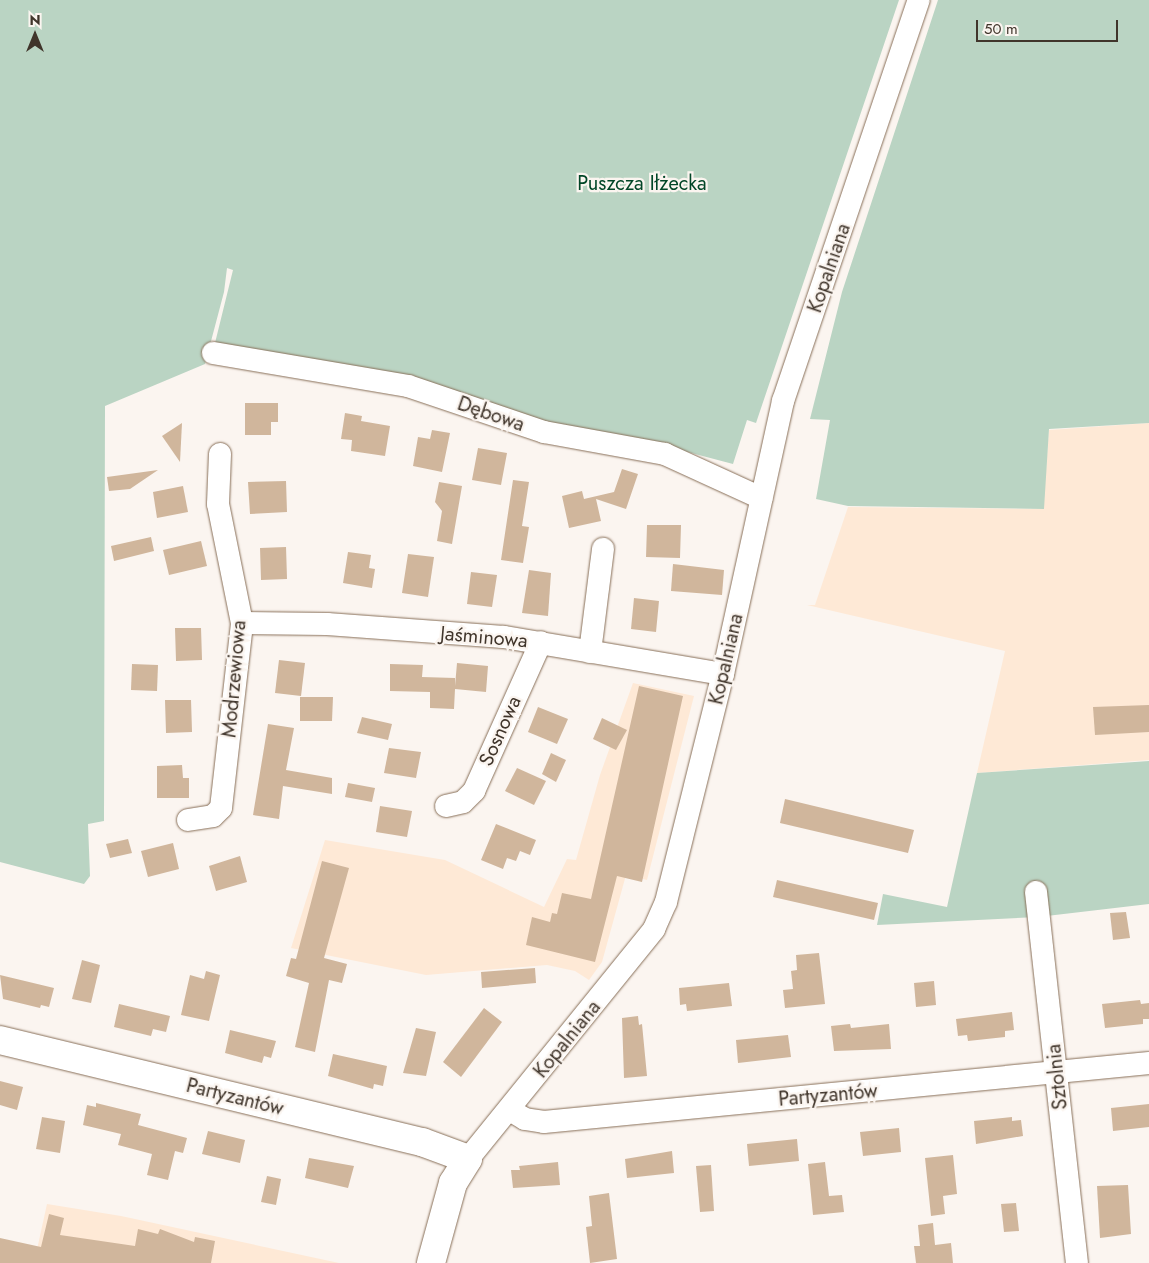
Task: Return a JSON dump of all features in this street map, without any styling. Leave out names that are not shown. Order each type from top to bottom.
[{"type":"street","name":"Kopalniana","points":[[431,1263],[453,1183],[468,1159],[510,1110],[657,924],[672,881],[723,674],[783,401],[919,0]]},
{"type":"street","name":"Dębowa","points":[[213,353],[408,386],[544,432],[665,454],[761,498]]},
{"type":"street","name":"Modrzewiowa","points":[[188,820],[213,816],[221,808],[242,624],[218,504],[220,454]]},
{"type":"street","points":[[590,652],[603,549]]},
{"type":"street","name":"Jaśminowa","points":[[242,624],[327,624],[541,642],[723,674]]},
{"type":"street","name":"Sosnowa","points":[[446,806],[463,802],[474,790],[541,642]]},
{"type":"street","name":"Sztolnia","points":[[1036,892],[1077,1263]]},
{"type":"street","name":"Partyzantów","points":[[0,1040],[422,1142],[468,1159]]},
{"type":"street","name":"Partyzantów","points":[[510,1110],[525,1119],[544,1122],[1149,1063]]},
{"type":"shaded area","points":[[1149,423],[1149,760],[977,773],[1005,651],[807,605],[815,605],[848,507],[1043,509],[1049,430]]},
{"type":"shaded area","points":[[633,683],[694,696],[647,880],[626,875],[602,962],[589,980],[575,971],[547,965],[426,975],[291,948],[325,840],[445,860],[544,907],[567,859],[576,860],[600,775]]},
{"type":"shaded area","points":[[47,1204],[121,1216],[339,1263],[34,1263]]},
{"type":"green space","name":"Puszcza Iłżecka","points":[[0,0],[899,0],[756,423],[747,420],[733,464],[661,445],[593,434],[215,343],[233,270],[227,268],[224,292],[205,364],[105,406],[104,821],[88,824],[90,876],[84,884],[0,862]]},
{"type":"green space","points":[[938,0],[1149,0],[1149,423],[1049,429],[1044,509],[848,506],[816,499],[830,420],[810,419],[842,292]]},
{"type":"green space","points":[[1149,761],[1149,904],[1038,917],[877,925],[883,894],[947,907],[977,773]]},
{"type":"building","points":[[245,403],[278,403],[278,422],[271,422],[271,435],[245,435]]},
{"type":"building","points":[[345,413],[362,416],[361,421],[390,426],[385,456],[351,451],[352,440],[341,439]]},
{"type":"building","points":[[182,423],[180,462],[162,436]]},
{"type":"building","points":[[432,430],[450,433],[442,472],[413,466],[418,437],[430,439]]},
{"type":"building","points":[[478,448],[507,453],[501,485],[472,480]]},
{"type":"building","points":[[622,469],[638,474],[626,509],[596,499],[601,521],[569,528],[562,496],[582,491],[584,499],[614,492]]},
{"type":"building","points":[[158,470],[130,489],[109,491],[107,477]]},
{"type":"building","points":[[513,480],[529,482],[522,526],[529,527],[523,563],[501,560]]},
{"type":"building","points":[[286,481],[287,512],[250,514],[248,482]]},
{"type":"building","points":[[439,482],[462,486],[452,544],[437,541],[442,511],[435,502]]},
{"type":"building","points":[[183,486],[188,512],[157,518],[153,492]]},
{"type":"building","points":[[647,525],[681,525],[680,558],[646,557]]},
{"type":"building","points":[[151,537],[154,551],[114,561],[111,546]]},
{"type":"building","points":[[201,541],[207,566],[169,575],[163,550]]},
{"type":"building","points":[[286,547],[287,579],[261,580],[260,548]]},
{"type":"building","points":[[348,552],[371,555],[369,568],[375,569],[372,588],[343,583]]},
{"type":"building","points":[[408,554],[434,557],[428,597],[402,593]]},
{"type":"building","points":[[673,564],[724,570],[722,595],[671,591]]},
{"type":"building","points":[[529,570],[551,573],[548,616],[522,613]]},
{"type":"building","points":[[471,572],[497,575],[492,607],[467,604]]},
{"type":"building","points":[[634,598],[659,601],[656,632],[631,629]]},
{"type":"building","points":[[175,628],[201,628],[202,660],[176,661]]},
{"type":"building","points":[[279,660],[305,663],[301,696],[275,693]]},
{"type":"building","points":[[457,663],[488,666],[486,692],[455,689],[454,709],[430,708],[430,692],[390,691],[390,664],[423,665],[422,677],[455,678],[455,686]]},
{"type":"building","points":[[132,664],[158,665],[157,691],[131,690]]},
{"type":"building","points":[[639,686],[683,696],[642,882],[617,876],[595,962],[526,945],[532,917],[550,922],[552,913],[557,914],[562,893],[591,899]]},
{"type":"building","points":[[300,697],[333,697],[332,721],[300,721]]},
{"type":"building","points":[[165,700],[191,700],[192,732],[166,733]]},
{"type":"building","points":[[1149,705],[1149,732],[1095,735],[1093,707]]},
{"type":"building","points":[[538,707],[568,719],[557,744],[528,732]]},
{"type":"building","points":[[362,717],[392,724],[388,740],[357,733]]},
{"type":"building","points":[[602,718],[627,730],[616,750],[593,739]]},
{"type":"building","points":[[268,724],[294,728],[286,770],[332,778],[332,794],[283,786],[279,819],[253,815]]},
{"type":"building","points":[[389,748],[421,752],[416,778],[384,773]]},
{"type":"building","points":[[551,753],[566,760],[556,782],[542,774]]},
{"type":"building","points":[[182,765],[183,778],[189,778],[189,798],[157,798],[157,766]]},
{"type":"building","points":[[517,768],[546,781],[534,805],[505,791]]},
{"type":"building","points":[[348,783],[375,788],[372,802],[345,797]]},
{"type":"building","points":[[785,799],[914,830],[908,853],[780,823]]},
{"type":"building","points":[[380,806],[412,811],[407,837],[376,832]]},
{"type":"building","points":[[496,824],[536,840],[530,855],[520,851],[516,861],[507,858],[503,869],[481,860]]},
{"type":"building","points":[[128,839],[132,853],[110,858],[106,844]]},
{"type":"building","points":[[173,843],[179,869],[148,877],[141,851]]},
{"type":"building","points":[[240,856],[247,882],[216,891],[209,866]]},
{"type":"building","points":[[322,861],[349,868],[324,958],[347,964],[342,983],[329,980],[315,1052],[295,1047],[309,983],[286,976],[291,958],[296,959]]},
{"type":"building","points":[[777,880],[878,903],[874,920],[773,897]]},
{"type":"building","points":[[1126,912],[1130,938],[1113,940],[1110,913]]},
{"type":"building","points":[[819,953],[825,1004],[785,1008],[783,990],[793,989],[791,971],[797,970],[796,955]]},
{"type":"building","points":[[82,960],[100,965],[91,1003],[72,999]]},
{"type":"building","points":[[535,968],[536,983],[482,988],[481,972]]},
{"type":"building","points":[[206,971],[220,975],[209,1021],[181,1015],[190,975],[204,979]]},
{"type":"building","points":[[0,975],[54,988],[49,1007],[41,1005],[40,1008],[3,999]]},
{"type":"building","points":[[934,981],[936,1005],[916,1007],[914,983]]},
{"type":"building","points":[[729,983],[732,1006],[687,1011],[686,1004],[680,1005],[679,988]]},
{"type":"building","points":[[1140,1000],[1141,1004],[1149,1003],[1149,1019],[1143,1019],[1143,1024],[1105,1028],[1102,1004]]},
{"type":"building","points":[[119,1004],[170,1016],[166,1032],[153,1029],[151,1036],[114,1027]]},
{"type":"building","points":[[484,1008],[502,1022],[461,1077],[443,1062]]},
{"type":"building","points":[[1012,1012],[1014,1030],[1005,1031],[1005,1037],[968,1041],[967,1035],[958,1036],[956,1019]]},
{"type":"building","points":[[638,1016],[639,1025],[642,1024],[647,1076],[624,1078],[622,1018]]},
{"type":"building","points":[[850,1024],[851,1028],[889,1024],[891,1049],[834,1051],[831,1026]]},
{"type":"building","points":[[416,1028],[436,1032],[426,1076],[403,1073]]},
{"type":"building","points":[[230,1030],[276,1041],[271,1058],[264,1056],[262,1063],[225,1053]]},
{"type":"building","points":[[788,1035],[791,1057],[738,1063],[736,1040]]},
{"type":"building","points":[[333,1054],[387,1066],[383,1086],[374,1084],[373,1089],[328,1076]]},
{"type":"building","points":[[0,1081],[23,1087],[17,1110],[0,1105]]},
{"type":"building","points":[[96,1103],[141,1114],[138,1125],[187,1138],[183,1153],[175,1151],[168,1180],[147,1175],[152,1154],[118,1145],[121,1134],[83,1125],[87,1105],[96,1107]]},
{"type":"building","points":[[1149,1104],[1149,1127],[1113,1131],[1111,1108]]},
{"type":"building","points":[[42,1117],[65,1121],[60,1153],[36,1149]]},
{"type":"building","points":[[1012,1117],[1012,1121],[1021,1120],[1023,1136],[976,1144],[974,1121]]},
{"type":"building","points":[[899,1128],[901,1152],[863,1156],[860,1132]]},
{"type":"building","points":[[208,1131],[245,1140],[240,1163],[202,1154]]},
{"type":"building","points":[[797,1139],[799,1161],[749,1166],[747,1144]]},
{"type":"building","points":[[672,1151],[674,1173],[627,1178],[625,1159]]},
{"type":"building","points":[[953,1155],[957,1194],[943,1196],[945,1214],[931,1216],[925,1158]]},
{"type":"building","points":[[309,1158],[354,1166],[348,1188],[305,1178]]},
{"type":"building","points":[[558,1162],[560,1185],[513,1188],[511,1170],[520,1170],[519,1166]]},
{"type":"building","points":[[825,1162],[829,1196],[842,1195],[844,1212],[813,1215],[808,1164]]},
{"type":"building","points":[[711,1165],[714,1211],[700,1212],[696,1166]]},
{"type":"building","points":[[267,1176],[281,1179],[276,1205],[261,1202]]},
{"type":"building","points":[[1128,1185],[1131,1234],[1100,1238],[1097,1186]]},
{"type":"building","points":[[609,1193],[617,1259],[590,1263],[586,1227],[592,1226],[589,1196]]},
{"type":"building","points":[[1016,1203],[1019,1231],[1004,1232],[1001,1204]]},
{"type":"building","points":[[49,1214],[64,1218],[60,1235],[135,1246],[138,1229],[158,1234],[160,1229],[194,1242],[195,1237],[215,1241],[211,1263],[0,1263],[0,1238],[41,1247]]},
{"type":"building","points":[[933,1223],[935,1245],[951,1243],[953,1263],[916,1263],[914,1246],[920,1246],[918,1225]]}]
